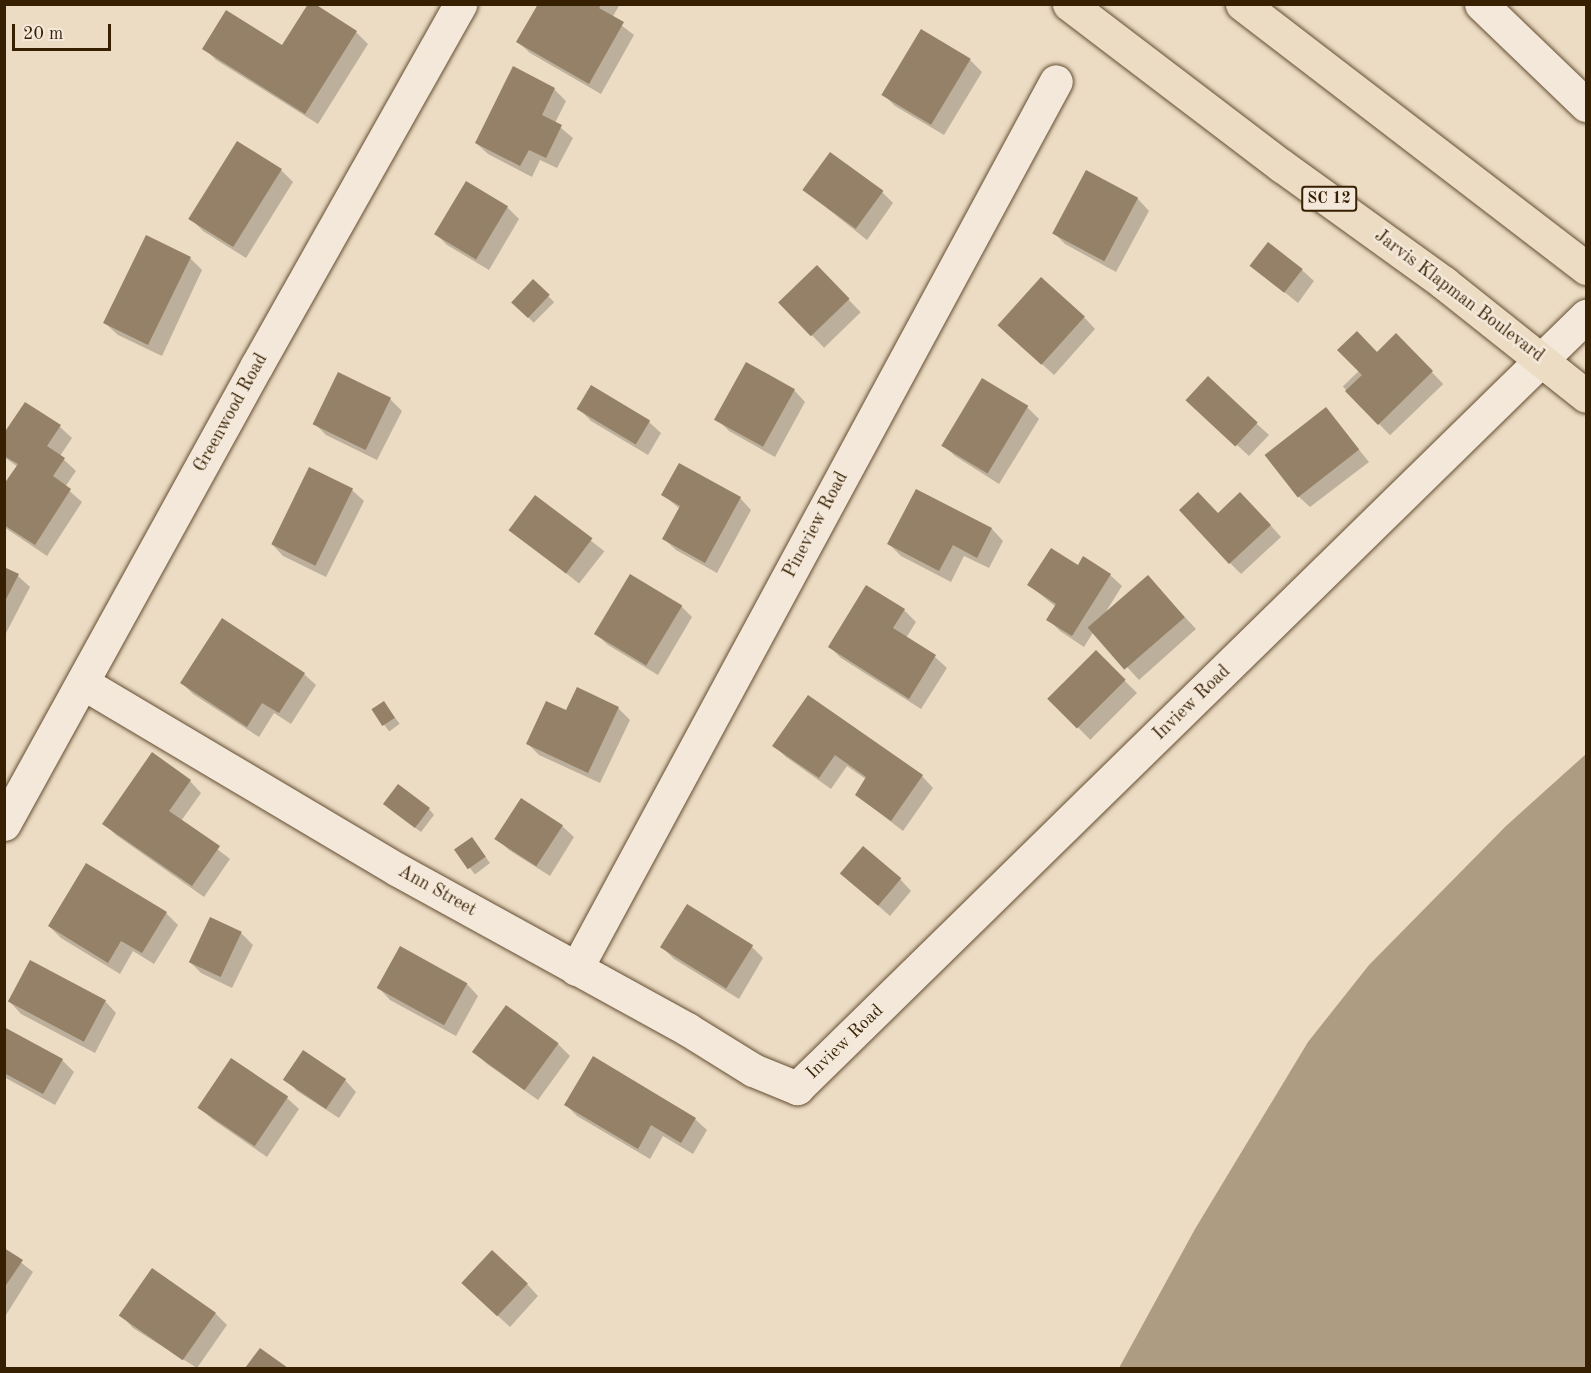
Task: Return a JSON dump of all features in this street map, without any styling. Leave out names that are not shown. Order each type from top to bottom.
[{"type":"highway","name":"Jarvis Klapman Boulevard","points":[[1069,4],[1543,359],[1587,396]]},
{"type":"highway","points":[[1242,4],[1587,268]]},
{"type":"street","name":"Greenwood Road","points":[[4,824],[262,355],[460,4]]},
{"type":"street","points":[[1481,4],[1587,105]]},
{"type":"street","name":"Pineview Road","points":[[576,969],[1056,81]]},
{"type":"street","name":"Inview Road","points":[[796,1088],[1587,315]]},
{"type":"street","name":"Ann Street","points":[[83,683],[398,870],[687,1029],[753,1070],[796,1088]]},
{"type":"shaded area","points":[[1586,754],[1586,1368],[1119,1368],[1195,1229],[1308,1042],[1369,965],[1506,826]]},
{"type":"building","points":[[308,4],[315,4],[357,31],[305,114],[202,49],[226,10],[282,45]]},
{"type":"building","points":[[538,4],[602,4],[599,8],[624,22],[589,84],[516,42]]},
{"type":"building","points":[[921,29],[971,59],[931,125],[881,95]]},
{"type":"building","points":[[513,66],[555,88],[542,115],[562,125],[546,158],[529,150],[520,166],[475,143]]},
{"type":"building","points":[[237,141],[282,169],[233,247],[188,219]]},
{"type":"building","points":[[830,152],[883,191],[856,229],[802,190]]},
{"type":"building","points":[[1086,170],[1138,198],[1104,261],[1052,234]]},
{"type":"building","points":[[466,181],[508,206],[476,259],[434,234]]},
{"type":"building","points":[[146,235],[191,257],[148,345],[103,323]]},
{"type":"building","points":[[1268,242],[1303,269],[1284,293],[1250,266]]},
{"type":"building","points":[[817,265],[850,299],[811,336],[778,303]]},
{"type":"building","points":[[1041,277],[1085,316],[1041,365],[998,325]]},
{"type":"building","points":[[533,279],[550,295],[528,318],[511,302]]},
{"type":"building","points":[[1357,331],[1377,352],[1396,333],[1433,371],[1378,425],[1345,391],[1362,375],[1337,350]]},
{"type":"building","points":[[746,362],[795,389],[763,447],[714,420]]},
{"type":"building","points":[[338,372],[391,398],[366,450],[313,424]]},
{"type":"building","points":[[1208,376],[1258,422],[1235,447],[1185,400]]},
{"type":"building","points":[[982,378],[1028,406],[988,474],[941,446]]},
{"type":"building","points":[[591,385],[650,421],[636,445],[577,409]]},
{"type":"building","points":[[25,402],[61,425],[47,446],[65,458],[53,476],[71,489],[35,545],[4,525],[4,484],[18,464],[4,456],[4,433]]},
{"type":"building","points":[[1326,407],[1359,450],[1298,498],[1265,455]]},
{"type":"building","points":[[679,463],[741,497],[705,563],[662,539],[680,506],[661,495]]},
{"type":"building","points":[[309,467],[353,488],[315,566],[271,544]]},
{"type":"building","points":[[916,489],[992,528],[977,558],[953,545],[939,571],[887,544]]},
{"type":"building","points":[[1198,492],[1218,513],[1240,492],[1271,525],[1229,564],[1179,510]]},
{"type":"building","points":[[535,495],[593,538],[566,573],[509,530]]},
{"type":"building","points":[[1051,548],[1078,565],[1083,556],[1111,574],[1072,636],[1046,620],[1056,604],[1027,585]]},
{"type":"building","points":[[4,567],[19,574],[4,603]]},
{"type":"building","points":[[630,574],[682,605],[646,665],[594,634]]},
{"type":"building","points":[[1148,575],[1185,617],[1124,670],[1088,627]]},
{"type":"building","points":[[866,585],[905,609],[893,628],[936,655],[909,699],[828,647]]},
{"type":"building","points":[[222,618],[305,673],[279,713],[262,703],[247,727],[180,683]]},
{"type":"building","points":[[1096,650],[1126,680],[1077,728],[1047,699]]},
{"type":"building","points":[[577,687],[619,707],[588,773],[526,744],[546,701],[566,710]]},
{"type":"building","points":[[808,695],[923,775],[891,821],[855,795],[866,777],[835,755],[819,778],[772,746]]},
{"type":"building","points":[[384,701],[395,718],[382,726],[371,709]]},
{"type":"building","points":[[152,752],[191,780],[169,811],[220,846],[192,886],[102,824]]},
{"type":"building","points":[[398,784],[430,808],[415,828],[383,804]]},
{"type":"building","points":[[521,798],[563,825],[536,866],[494,839]]},
{"type":"building","points":[[472,837],[486,857],[468,869],[454,850]]},
{"type":"building","points":[[863,846],[901,878],[878,906],[840,874]]},
{"type":"building","points":[[86,863],[167,912],[142,953],[121,941],[108,963],[48,926]]},
{"type":"building","points":[[687,904],[753,945],[726,989],[660,947]]},
{"type":"building","points":[[210,917],[242,932],[221,977],[189,962]]},
{"type":"building","points":[[400,946],[467,983],[444,1025],[377,988]]},
{"type":"building","points":[[30,960],[106,1000],[84,1042],[8,1001]]},
{"type":"building","points":[[506,1005],[559,1043],[524,1090],[472,1052]]},
{"type":"building","points":[[4,1027],[63,1059],[43,1094],[4,1073]]},
{"type":"building","points":[[303,1050],[346,1079],[326,1109],[283,1080]]},
{"type":"building","points":[[593,1056],[696,1118],[681,1143],[651,1125],[638,1149],[564,1105]]},
{"type":"building","points":[[231,1058],[288,1097],[255,1146],[197,1108]]},
{"type":"building","points":[[4,1248],[23,1260],[4,1288]]},
{"type":"building","points":[[492,1250],[528,1283],[497,1316],[461,1283]]},
{"type":"building","points":[[152,1268],[216,1313],[183,1360],[119,1316]]},
{"type":"building","points":[[260,1348],[288,1368],[245,1368]]}]
